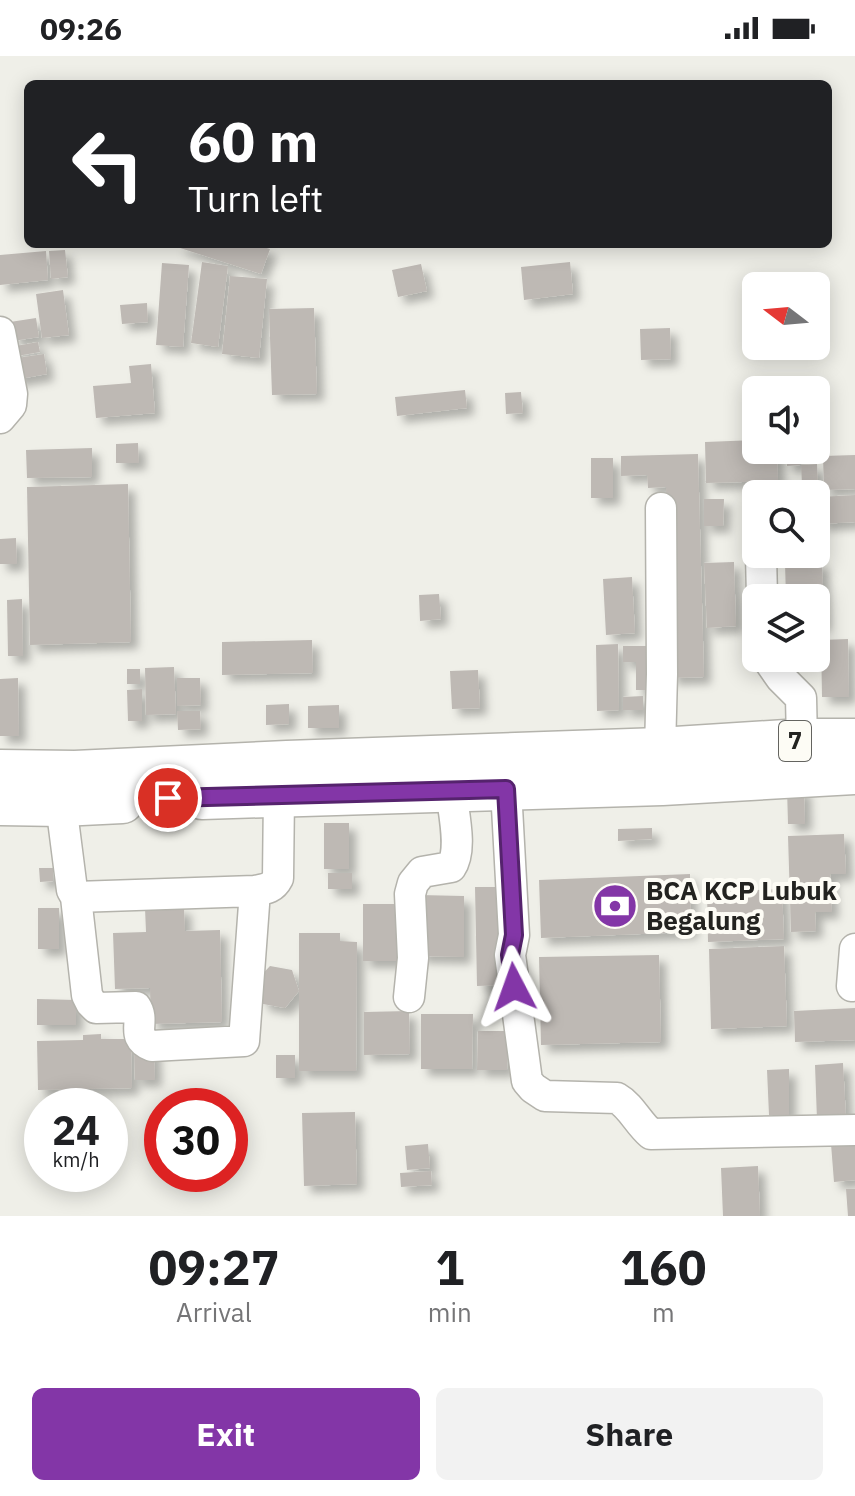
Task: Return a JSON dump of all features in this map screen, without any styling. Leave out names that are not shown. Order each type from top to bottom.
[{"type":"highway","name":"7","points":[[804,757],[855,741]]},
{"type":"highway","name":"7","points":[[660,750],[735,746],[804,757],[855,772]]},
{"type":"highway","points":[[0,803],[68,789],[660,750]]},
{"type":"highway","points":[[0,772],[68,789],[279,795],[662,783],[804,757]]},
{"type":"street","points":[[0,332],[12,394],[11,405],[0,418]]},
{"type":"street","points":[[660,750],[661,508]]},
{"type":"street","points":[[777,672],[801,698],[804,757]]},
{"type":"street","points":[[68,789],[72,890],[76,897],[87,995],[96,1008],[136,1007],[140,1014],[139,1036],[144,1043],[152,1046],[244,1041],[255,891]]},
{"type":"street","points":[[506,789],[514,935],[510,955],[527,1081],[533,1088],[545,1096],[617,1098],[626,1103],[639,1123],[651,1134],[855,1130]]},
{"type":"street","points":[[409,997],[413,958],[410,894],[413,883],[422,872],[451,867],[455,861],[457,845],[451,790]]},
{"type":"street","points":[[76,897],[269,888],[275,884],[280,869],[279,795]]},
{"type":"street","points":[[852,986],[855,949]]},
{"type":"building","points":[[180,248],[270,249],[261,274]]},
{"type":"building","points":[[65,250],[68,277],[51,279],[49,251]]},
{"type":"building","points":[[46,251],[48,280],[0,285],[0,255]]},
{"type":"building","points":[[202,262],[228,266],[218,347],[191,343]]},
{"type":"building","points":[[570,262],[573,294],[524,300],[521,267]]},
{"type":"building","points":[[162,263],[189,265],[183,347],[156,345]]},
{"type":"building","points":[[421,264],[427,291],[398,297],[392,270]]},
{"type":"building","points":[[230,276],[267,279],[259,358],[222,354]]},
{"type":"building","points":[[63,290],[69,335],[42,338],[36,294]]},
{"type":"building","points":[[147,303],[148,322],[122,324],[120,305]]},
{"type":"building","points":[[314,308],[317,394],[272,395],[269,309]]},
{"type":"building","points":[[36,318],[39,337],[13,341],[10,322]]},
{"type":"building","points":[[670,328],[671,359],[641,360],[640,329]]},
{"type":"building","points":[[38,342],[40,352],[11,357],[10,347]]},
{"type":"building","points":[[44,354],[47,374],[14,380],[10,359]]},
{"type":"building","points":[[151,364],[155,413],[96,418],[93,386],[131,383],[129,366]]},
{"type":"building","points":[[465,390],[467,408],[397,416],[395,397]]},
{"type":"building","points":[[521,392],[523,413],[506,414],[505,393]]},
{"type":"building","points":[[742,441],[742,464],[777,464],[778,480],[706,483],[705,442]]},
{"type":"building","points":[[138,443],[139,463],[116,463],[116,444]]},
{"type":"building","points":[[92,448],[92,477],[27,478],[26,450]]},
{"type":"building","points":[[698,454],[704,677],[670,678],[666,487],[648,488],[647,475],[621,476],[621,456]]},
{"type":"building","points":[[855,455],[855,489],[830,490],[830,480],[824,480],[823,464],[830,464],[830,456]]},
{"type":"building","points":[[591,458],[613,458],[613,498],[591,498]]},
{"type":"building","points":[[817,464],[818,480],[802,480],[801,465]]},
{"type":"building","points":[[128,484],[131,642],[30,645],[27,487]]},
{"type":"building","points":[[855,495],[855,522],[830,523],[830,496]]},
{"type":"building","points":[[704,499],[724,499],[723,526],[704,526]]},
{"type":"building","points":[[16,538],[17,564],[0,564],[0,539]]},
{"type":"building","points":[[734,562],[736,626],[707,628],[704,563]]},
{"type":"building","points":[[785,568],[822,568],[823,584],[786,584]]},
{"type":"building","points":[[632,577],[635,633],[606,635],[603,579]]},
{"type":"building","points":[[439,594],[441,619],[420,621],[419,595]]},
{"type":"building","points":[[22,599],[23,656],[8,656],[7,600]]},
{"type":"building","points":[[848,639],[849,697],[822,697],[822,672],[830,672],[830,640]]},
{"type":"building","points":[[312,640],[313,673],[222,675],[222,642]]},
{"type":"building","points":[[618,644],[619,710],[597,711],[596,645]]},
{"type":"building","points":[[623,646],[648,646],[648,690],[636,690],[636,662],[623,662]]},
{"type":"building","points":[[174,667],[176,714],[146,715],[145,668]]},
{"type":"building","points":[[127,669],[140,669],[140,684],[127,684]]},
{"type":"building","points":[[478,670],[480,708],[452,709],[450,671]]},
{"type":"building","points":[[18,678],[19,736],[0,736],[0,679]]},
{"type":"building","points":[[177,678],[200,678],[201,705],[177,706]]},
{"type":"building","points":[[142,689],[142,721],[128,721],[127,690]]},
{"type":"building","points":[[643,696],[643,710],[623,710],[623,697]]},
{"type":"building","points":[[289,704],[289,724],[266,725],[266,705]]},
{"type":"building","points":[[339,705],[339,728],[308,728],[308,706]]},
{"type":"building","points":[[177,711],[200,711],[201,729],[178,730]]},
{"type":"building","points":[[787,788],[804,788],[805,824],[788,824]]},
{"type":"building","points":[[324,823],[349,823],[349,869],[324,869]]},
{"type":"building","points":[[652,828],[652,839],[618,841],[618,829]]},
{"type":"building","points":[[844,834],[846,874],[830,874],[832,912],[815,912],[816,931],[791,932],[788,836]]},
{"type":"building","points":[[39,868],[53,868],[53,881],[40,882]]},
{"type":"building","points":[[328,873],[352,873],[352,889],[328,889]]},
{"type":"building","name":"BCA KCP Lubuk Begalung","points":[[690,874],[691,932],[541,938],[539,880]]},
{"type":"building","points":[[475,887],[505,887],[506,985],[477,986]]},
{"type":"building","points":[[782,889],[784,939],[708,942],[707,892]]},
{"type":"building","points":[[419,895],[464,896],[464,957],[418,956]]},
{"type":"building","points":[[363,904],[404,904],[404,961],[363,961]]},
{"type":"building","points":[[184,907],[185,931],[220,930],[222,1022],[151,1024],[150,988],[115,989],[113,933],[146,932],[145,908]]},
{"type":"building","points":[[38,908],[59,908],[59,949],[38,949]]},
{"type":"building","points":[[299,933],[340,933],[340,941],[357,942],[356,1071],[299,1071]]},
{"type":"building","points":[[784,946],[787,1026],[711,1029],[709,949]]},
{"type":"building","points":[[659,955],[661,1042],[541,1045],[539,957]]},
{"type":"building","points":[[270,966],[292,970],[299,991],[285,1008],[263,1004],[255,982]]},
{"type":"building","points":[[37,999],[76,1000],[76,1025],[37,1025]]},
{"type":"building","points":[[855,1008],[855,1040],[795,1042],[794,1011]]},
{"type":"building","points":[[409,1011],[410,1054],[364,1055],[364,1012]]},
{"type":"building","points":[[421,1014],[473,1014],[472,1069],[421,1069]]},
{"type":"building","points":[[478,1031],[508,1031],[507,1070],[477,1070]]},
{"type":"building","points":[[101,1034],[101,1039],[131,1039],[132,1088],[38,1088],[37,1041],[83,1040],[83,1035]]},
{"type":"building","points":[[154,1047],[155,1080],[135,1080],[134,1048]]},
{"type":"building","points":[[276,1055],[295,1055],[295,1078],[276,1078]]},
{"type":"building","points":[[843,1063],[846,1118],[817,1120],[815,1065]]},
{"type":"building","points":[[789,1069],[789,1115],[769,1115],[767,1070]]},
{"type":"building","points":[[355,1112],[357,1184],[304,1186],[302,1113]]},
{"type":"building","points":[[855,1142],[855,1180],[834,1182],[831,1144]]},
{"type":"building","points":[[428,1144],[430,1168],[407,1170],[405,1146]]},
{"type":"building","points":[[758,1166],[760,1216],[723,1216],[721,1168]]},
{"type":"building","points":[[431,1171],[432,1185],[401,1187],[400,1173]]},
{"type":"building","points":[[846,1189],[855,1189],[855,1216],[848,1216]]},
{"type":"place","name":"BCA KCP Lubuk Begalung","points":[[615,906]]},
{"type":"route","points":[[168,798],[506,789],[514,935],[510,955],[514,987]]}]
